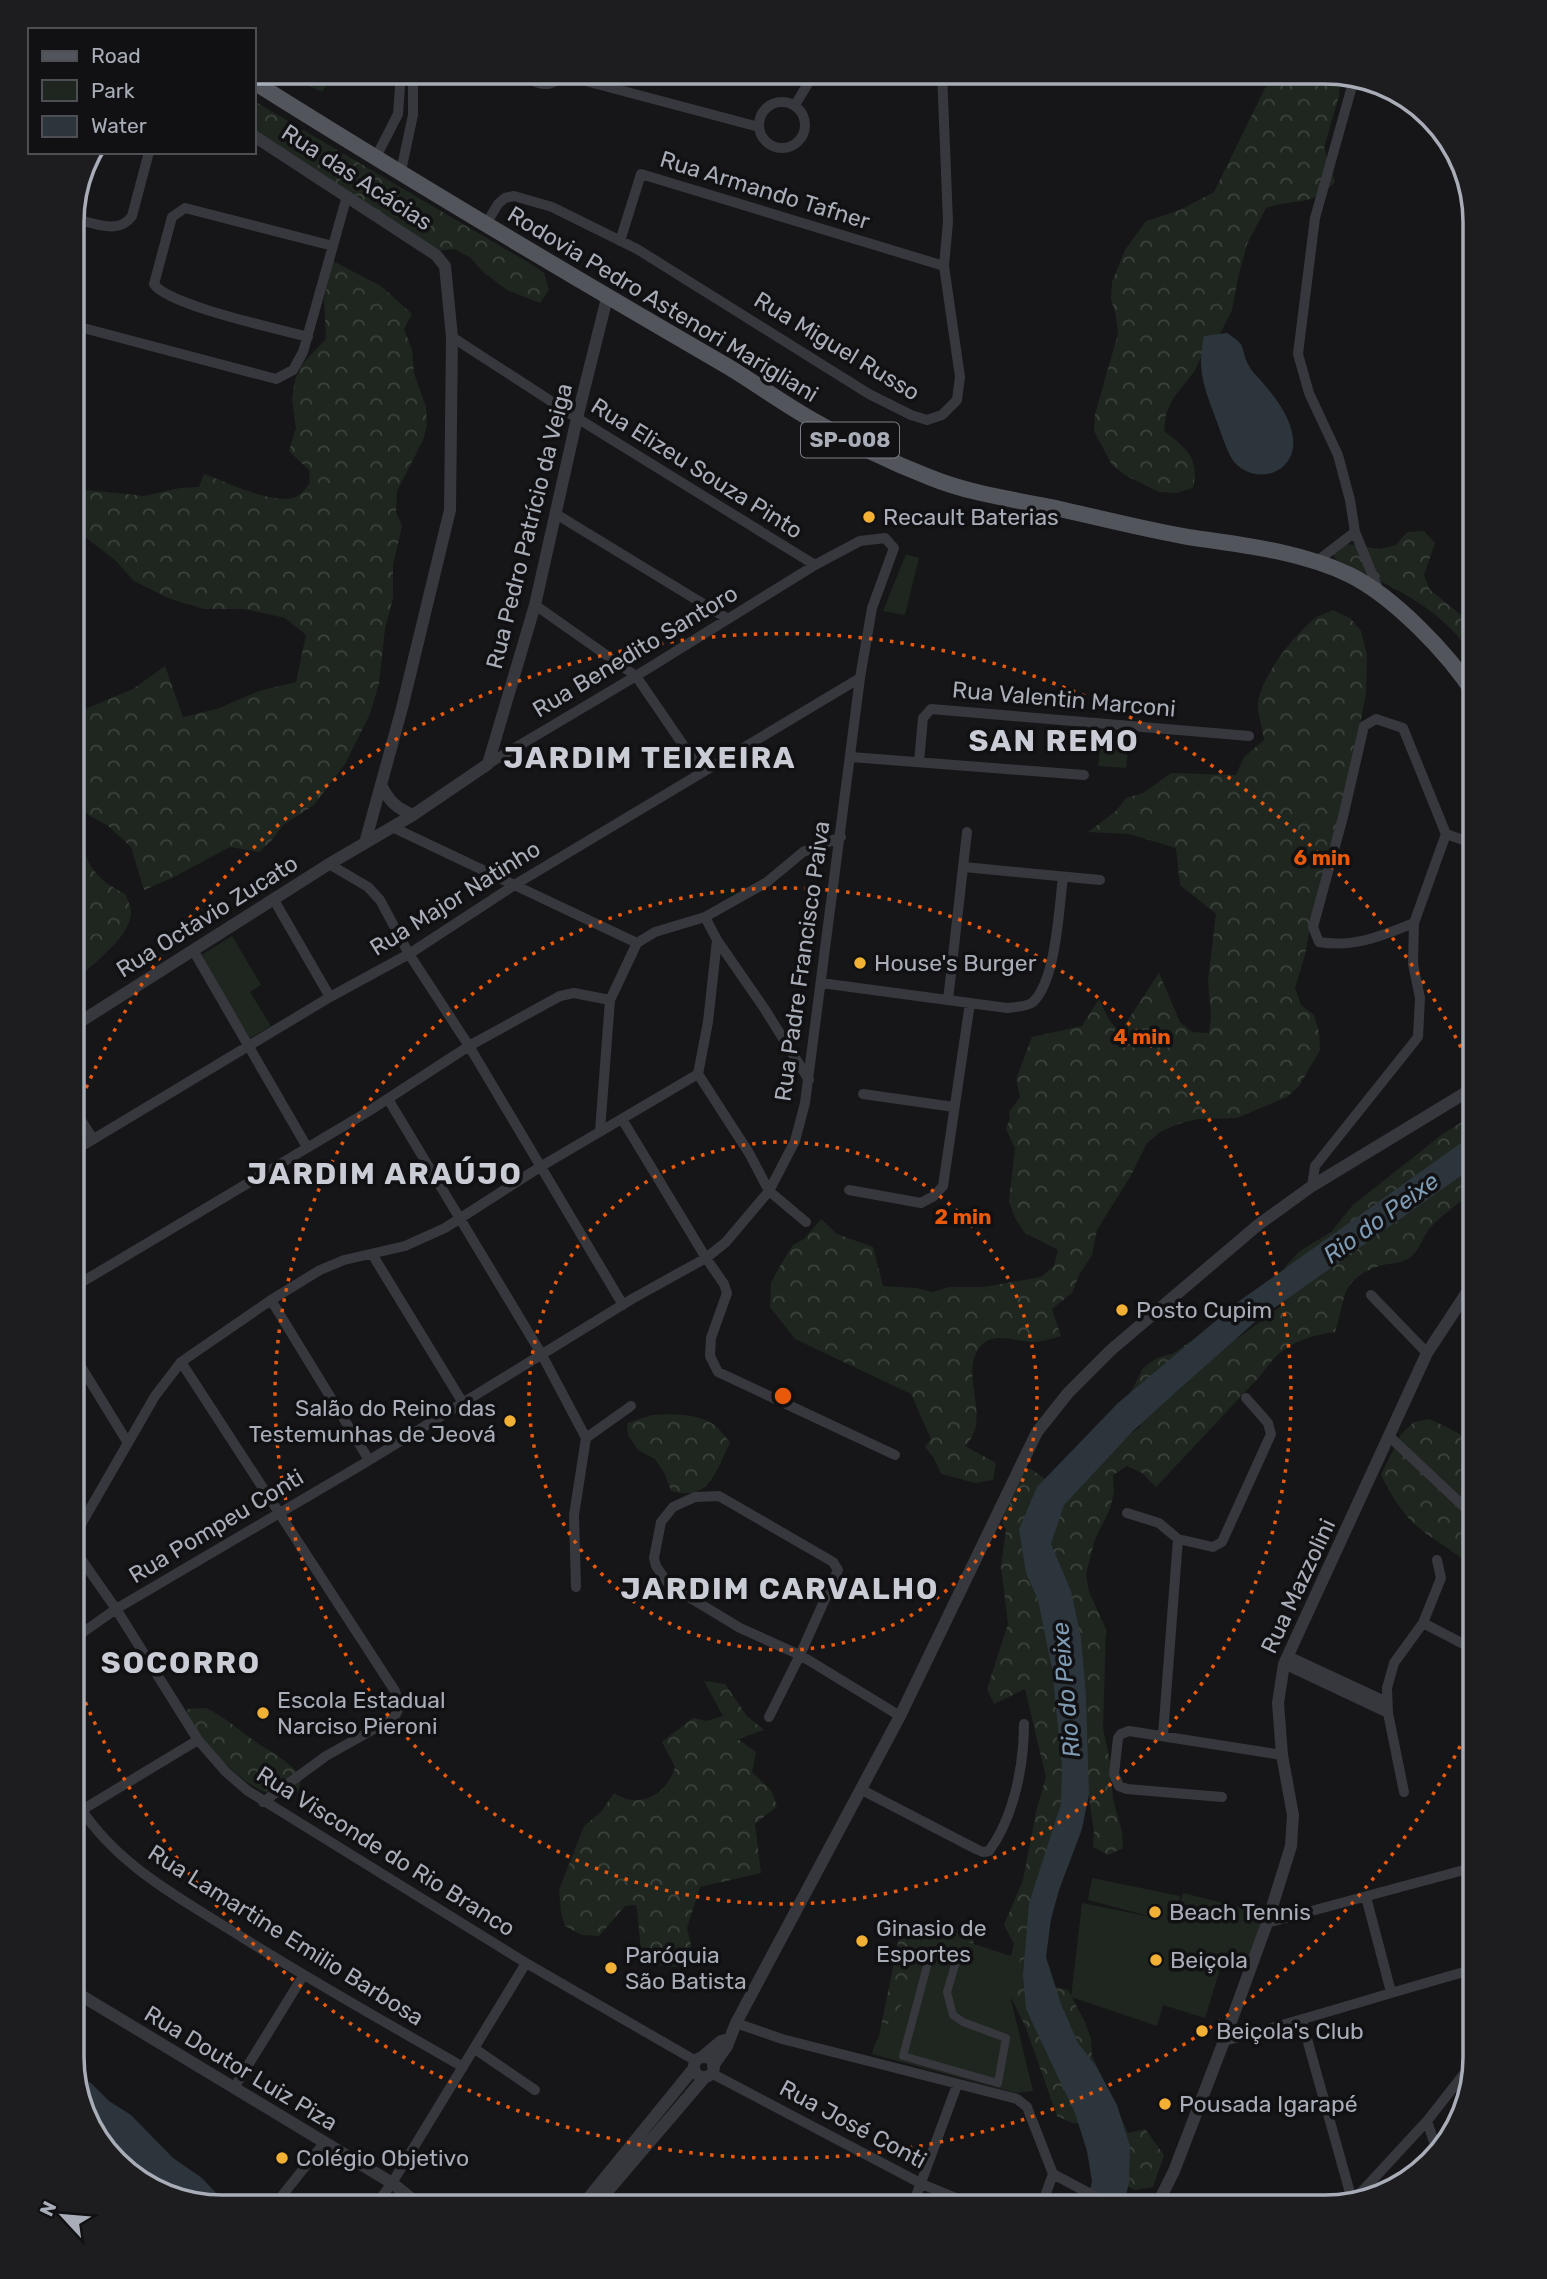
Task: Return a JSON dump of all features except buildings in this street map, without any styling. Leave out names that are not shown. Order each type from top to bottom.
[{"type":"main road","name":"Rodovia Pedro Astenori Marigliani","points":[[257,84],[607,298],[731,369],[815,422],[884,458],[931,478],[982,494],[1185,536],[1252,545],[1316,562],[1351,576],[1380,594],[1441,650],[1463,676]]},
{"type":"street","points":[[376,157],[398,114],[400,84]]},
{"type":"street","points":[[401,172],[414,115],[413,84]]},
{"type":"street","points":[[604,84],[759,127]]},
{"type":"street","points":[[795,105],[808,84]]},
{"type":"street","name":"Rua Miguel Russo","points":[[486,224],[498,204],[505,198],[514,196],[552,207],[620,241],[869,394],[927,420],[942,415],[957,400],[960,377],[944,266],[948,222],[942,84]]},
{"type":"street","points":[[1352,87],[1315,218],[1298,354],[1308,393],[1338,455],[1355,532],[1380,594]]},
{"type":"street","points":[[781,101],[795,105],[804,118],[805,125],[804,133],[793,145],[785,148],[770,145],[759,127],[761,115],[767,107],[781,101]]},
{"type":"street","points":[[398,114],[414,115]]},
{"type":"street","name":"Rua das Acácias","points":[[256,137],[436,255],[445,266],[452,337]]},
{"type":"street","points":[[84,221],[116,228],[126,225],[132,216],[148,154]]},
{"type":"street","name":"Rua Armando Tafner","points":[[620,241],[641,174],[944,266]]},
{"type":"street","points":[[84,328],[276,379],[293,370],[303,352],[347,196]]},
{"type":"street","points":[[308,337],[181,302],[158,291],[155,284],[156,275],[172,217],[185,208],[333,246]]},
{"type":"street","name":"Rua Pedro Patrício da Veiga","points":[[488,764],[535,605],[607,298]]},
{"type":"street","points":[[366,844],[450,509],[452,337]]},
{"type":"street","name":"Rua Elizeu Souza Pinto","points":[[452,337],[577,418],[815,565]]},
{"type":"street","points":[[556,514],[728,619]]},
{"type":"street","points":[[1316,562],[1355,532]]},
{"type":"street","name":"Rua Benedito Santoro","points":[[366,844],[488,764],[815,565],[860,541],[885,538],[894,548]]},
{"type":"street","name":"Rua Padre Francisco Paiva","points":[[624,1305],[706,1258],[726,1242],[769,1191],[795,1141],[809,1080],[860,678],[872,608],[894,548]]},
{"type":"street","points":[[535,605],[636,676],[701,771]]},
{"type":"street","name":"Rua Major Natinho","points":[[84,1145],[330,997],[410,954],[516,884],[860,678]]},
{"type":"street","name":"Rua Valentin Marconi","points":[[919,762],[923,718],[931,709],[1249,736]]},
{"type":"street","points":[[1312,1186],[1315,1166],[1418,1037],[1420,998],[1413,964],[1414,923],[1446,834],[1403,729],[1376,719],[1364,726],[1313,927],[1319,942],[1339,946],[1375,939],[1414,923]]},
{"type":"street","points":[[850,757],[1084,775]]},
{"type":"street","points":[[381,785],[394,806],[413,815]]},
{"type":"street","points":[[392,827],[637,943]]},
{"type":"street","points":[[948,997],[967,832]]},
{"type":"street","points":[[1446,834],[1463,840]]},
{"type":"street","points":[[600,1131],[610,1000],[637,943],[655,932],[705,917],[767,882],[803,852],[841,837]]},
{"type":"street","name":"Rua Octavio Zucato","points":[[84,1019],[329,864],[366,844]]},
{"type":"street","points":[[329,864],[368,887],[380,900],[410,954],[469,1046],[624,1305]]},
{"type":"street","points":[[964,867],[1100,880]]},
{"type":"street","points":[[821,983],[948,997],[1007,1008],[1030,1004],[1041,992],[1049,976],[1063,877]]},
{"type":"street","points":[[274,900],[330,997]]},
{"type":"street","points":[[705,917],[717,940],[809,1080]]},
{"type":"street","points":[[717,940],[708,1022],[698,1074],[749,1153],[769,1191],[806,1222]]},
{"type":"street","points":[[193,950],[307,1147]]},
{"type":"street","points":[[84,1281],[388,1099],[469,1046],[560,996],[574,993],[610,1000]]},
{"type":"street","points":[[849,1190],[921,1203],[934,1196],[943,1186],[970,1003]]},
{"type":"street","points":[[84,1519],[155,1396],[181,1362],[320,1270],[344,1260],[405,1246],[460,1219],[540,1167],[698,1074]]},
{"type":"street","points":[[863,1094],[954,1107]]},
{"type":"street","points":[[604,2195],[710,2072],[727,2046],[736,2024],[900,1716],[1037,1432],[1068,1393],[1111,1350],[1258,1225],[1312,1186],[1463,1094]]},
{"type":"street","points":[[388,1099],[542,1354],[586,1437],[574,1515],[576,1587]]},
{"type":"street","points":[[622,1119],[724,1284],[727,1293],[711,1338],[710,1356],[718,1371],[895,1455]]},
{"type":"street","points":[[84,1125],[93,1139]]},
{"type":"street","points":[[372,1254],[463,1403]]},
{"type":"street","points":[[1371,1295],[1427,1353]]},
{"type":"street","name":"Rua Mazzolini","points":[[1162,2195],[1174,2171],[1224,2041],[1267,1923],[1291,1846],[1293,1815],[1282,1755],[1278,1703],[1286,1660],[1427,1353],[1463,1298]]},
{"type":"street","points":[[271,1300],[369,1460]]},
{"type":"street","name":"Rua Pompeu Conti","points":[[84,1632],[116,1609],[624,1305]]},
{"type":"street","points":[[181,1362],[395,1691],[400,1705],[398,1713],[392,1719],[326,1756],[263,1802]]},
{"type":"street","points":[[84,1372],[128,1443]]},
{"type":"street","points":[[1127,1513],[1159,1523],[1178,1539],[1213,1547],[1225,1538],[1271,1434],[1268,1423],[1246,1398]]},
{"type":"street","points":[[586,1437],[631,1406]]},
{"type":"street","points":[[1390,1437],[1463,1506]]},
{"type":"street","points":[[769,1717],[800,1655],[838,1570],[833,1562],[719,1496],[695,1497],[674,1507],[661,1522],[654,1558],[669,1586],[740,1628],[800,1655],[900,1716]]},
{"type":"street","points":[[1163,1735],[1178,1539]]},
{"type":"street","points":[[1404,1792],[1387,1707],[1387,1688],[1394,1662],[1423,1623],[1441,1578],[1437,1560]]},
{"type":"street","name":"Rua Visconde do Rio Branco","points":[[84,1563],[198,1740],[226,1772],[263,1802],[526,1963],[697,2062]]},
{"type":"street","points":[[1423,1623],[1463,1644]]},
{"type":"street","points":[[1286,1660],[1387,1707]]},
{"type":"street","points":[[862,1790],[976,1850],[989,1851],[998,1839],[1017,1785],[1024,1756],[1024,1724]]},
{"type":"street","points":[[1222,1797],[1119,1786],[1114,1774],[1118,1738],[1129,1731],[1282,1755]]},
{"type":"street","points":[[84,1808],[198,1740]]},
{"type":"street","name":"Rua Lamartine Emilio Barbosa","points":[[84,1821],[140,1873],[303,1976],[463,2067]]},
{"type":"street","points":[[1267,1923],[1463,1870]]},
{"type":"street","points":[[1366,1897],[1391,1992]]},
{"type":"street","points":[[899,2070],[930,1951],[958,1955],[947,1992],[953,2015],[963,2022],[1006,2038],[998,2083],[903,2056]]},
{"type":"street","points":[[383,2195],[526,1963]]},
{"type":"street","points":[[1224,2041],[1302,2021],[1463,1972]]},
{"type":"street","points":[[234,2088],[303,1976]]},
{"type":"street","name":"Rua Doutor Luiz Piza","points":[[84,1997],[392,2183],[407,2195]]},
{"type":"street","points":[[1302,2021],[1352,2192]]},
{"type":"street","points":[[736,2024],[782,2039],[1022,2102],[1027,2107],[1053,2174],[1092,2195]]},
{"type":"street","points":[[591,2195],[697,2062],[721,2040],[729,2039]]},
{"type":"street","points":[[475,2049],[536,2090]]},
{"type":"street","points":[[697,2062],[709,2059],[710,2072]]},
{"type":"street","name":"Rua José Conti","points":[[710,2072],[950,2195]]},
{"type":"street","points":[[1364,2189],[1427,2121],[1462,2077]]},
{"type":"street","points":[[917,2195],[957,2085]]},
{"type":"street","points":[[1427,2121],[1434,2142]]},
{"type":"street","points":[[283,2195],[324,2143]]},
{"type":"street","points":[[1045,2195],[1053,2174]]},
{"type":"green space","points":[[306,84],[327,84],[322,92]]},
{"type":"green space","points":[[1267,84],[1340,85],[1324,148],[1335,182],[1310,199],[1266,208],[1247,244],[1232,310],[1215,344],[1202,355],[1166,414],[1164,431],[1185,449],[1193,461],[1193,488],[1176,493],[1159,492],[1125,475],[1112,465],[1094,431],[1095,414],[1118,334],[1111,299],[1112,282],[1125,250],[1146,221],[1180,210],[1214,192]]},
{"type":"green space","points":[[256,102],[531,264],[544,273],[549,290],[540,303],[507,290],[482,271],[471,258],[454,249],[435,251],[256,136]]},
{"type":"green space","points":[[333,261],[381,286],[412,314],[404,329],[412,350],[414,373],[426,407],[427,425],[423,440],[397,491],[396,512],[402,526],[393,565],[393,598],[385,629],[379,683],[370,714],[345,764],[314,805],[283,825],[259,852],[230,847],[144,890],[131,847],[107,825],[84,811],[84,710],[133,689],[165,666],[183,717],[217,709],[259,691],[296,682],[306,635],[285,618],[245,609],[204,609],[168,598],[134,581],[116,561],[84,536],[84,494],[86,490],[144,496],[199,487],[204,474],[279,499],[302,493],[310,483],[309,470],[289,451],[296,428],[292,399],[295,380],[303,363],[326,339],[324,299]]},
{"type":"green space","points":[[1424,531],[1435,543],[1424,575],[1430,590],[1463,616],[1463,643],[1432,612],[1414,600],[1335,559],[1331,547],[1347,544],[1380,549],[1396,545],[1407,532]]},
{"type":"green space","points":[[906,554],[919,558],[905,615],[883,611]]},
{"type":"green space","points":[[1333,610],[1350,618],[1361,631],[1367,655],[1366,693],[1340,828],[1311,922],[1295,988],[1301,1005],[1314,1015],[1320,1050],[1299,1086],[1287,1097],[1237,1118],[1198,1119],[1178,1124],[1160,1132],[1147,1143],[1130,1177],[1097,1230],[1092,1255],[1079,1275],[1072,1293],[1052,1309],[1061,1336],[1035,1342],[991,1339],[979,1348],[972,1372],[976,1423],[973,1435],[965,1446],[996,1463],[993,1480],[975,1483],[942,1474],[925,1447],[931,1439],[911,1394],[795,1339],[770,1307],[771,1283],[793,1245],[804,1239],[821,1219],[837,1234],[873,1247],[883,1286],[932,1292],[949,1287],[984,1287],[1041,1277],[1054,1266],[1058,1250],[1025,1233],[1015,1218],[1009,1201],[1015,1148],[1006,1129],[1009,1112],[1020,1097],[1016,1079],[1032,1037],[1082,1026],[1099,999],[1109,1020],[1120,1032],[1159,973],[1180,1022],[1192,1032],[1209,1033],[1211,1017],[1208,980],[1216,914],[1180,885],[1176,848],[1129,834],[1088,832],[1116,811],[1126,798],[1143,793],[1171,773],[1236,775],[1244,757],[1264,740],[1258,704],[1271,670],[1306,626]]},
{"type":"green space","points":[[1102,731],[1130,733],[1126,768],[1098,766]]},
{"type":"green space","points":[[84,850],[96,873],[125,894],[131,910],[125,931],[84,973]]},
{"type":"green space","points":[[232,936],[261,985],[250,992],[271,1026],[250,1038],[200,956]]},
{"type":"green space","points":[[1463,1121],[1463,1199],[1430,1228],[1412,1256],[1401,1262],[1376,1267],[1355,1279],[1345,1294],[1335,1332],[1302,1340],[1284,1350],[1156,1487],[1142,1473],[1127,1466],[1113,1475],[1114,1492],[1110,1509],[1095,1539],[1086,1574],[1089,1592],[1106,1629],[1103,1728],[1110,1762],[1113,1799],[1122,1832],[1123,1848],[1108,1855],[1093,1847],[1094,1831],[1066,1644],[1051,1665],[1068,1785],[1033,1916],[1052,1986],[1068,1990],[1085,2022],[1091,2039],[1092,2056],[1128,2133],[1145,2129],[1164,2155],[1153,2187],[1135,2190],[1120,2183],[1088,2124],[1072,2123],[1057,2116],[1026,2028],[1011,1997],[1009,1963],[1014,1944],[1004,1925],[1023,1880],[1036,1812],[1046,1777],[1025,1689],[994,1704],[987,1689],[1008,1624],[1001,1567],[1006,1529],[1002,1524],[1008,1501],[1019,1479],[1030,1468],[1046,1480],[1073,1478],[1141,1426],[1127,1414],[1128,1398],[1143,1368],[1157,1358],[1174,1353],[1189,1342],[1206,1341],[1222,1346],[1238,1338],[1285,1303],[1281,1284],[1285,1267],[1300,1251],[1331,1232],[1353,1205],[1444,1133]]},
{"type":"green space","points":[[652,1415],[690,1416],[712,1423],[730,1443],[710,1482],[695,1492],[671,1491],[665,1474],[655,1459],[638,1450],[628,1435],[627,1423]]},
{"type":"green space","points":[[1430,1419],[1463,1438],[1463,1561],[1410,1520],[1381,1475],[1401,1434],[1414,1422]]},
{"type":"green space","points":[[704,1681],[725,1684],[747,1716],[764,1730],[738,1739],[756,1752],[752,1772],[771,1790],[777,1806],[755,1824],[761,1873],[700,1887],[687,1928],[694,1958],[691,1964],[668,1967],[644,1959],[636,1905],[625,1906],[599,1936],[582,1935],[565,1926],[559,1890],[584,1826],[601,1812],[614,1793],[623,1798],[642,1800],[659,1792],[666,1785],[675,1767],[662,1742],[693,1718],[707,1721],[723,1716]]},
{"type":"green space","points":[[206,1708],[293,1768],[302,1777],[298,1792],[281,1798],[265,1792],[226,1765],[181,1718],[188,1709]]},
{"type":"green space","name":"Beiçola","points":[[1092,1878],[1180,1896],[1179,1906],[1183,1893],[1264,1913],[1250,1957],[1239,1954],[1235,1967],[1222,1963],[1205,2018],[1163,2005],[1157,2026],[1071,1997],[1082,1903],[1156,1918],[1088,1900]]},
{"type":"green space","points":[[943,1922],[973,1937],[974,1954],[888,2050],[879,2036],[900,1933],[912,1933]]},
{"type":"green space","points":[[934,1931],[1020,1959],[1011,2000],[1033,2091],[1016,2093],[872,2054],[880,2035],[910,1989]]},
{"type":"green space","points":[[94,2111],[184,2189],[153,2177],[124,2155],[112,2141]]},
{"type":"water","points":[[1227,333],[1241,345],[1250,368],[1278,402],[1289,423],[1293,450],[1289,460],[1274,472],[1254,474],[1235,463],[1226,447],[1207,394],[1201,367],[1204,336]]},
{"type":"water","name":"Rio do Peixe","points":[[1463,1142],[1463,1174],[1256,1321],[1133,1431],[1064,1505],[1051,1544],[1071,1591],[1081,1638],[1089,1794],[1082,1829],[1051,1919],[1046,1957],[1061,2004],[1078,2043],[1096,2066],[1117,2105],[1130,2146],[1126,2195],[1089,2195],[1092,2181],[1087,2151],[1075,2113],[1026,2009],[1023,1975],[1029,1903],[1061,1804],[1062,1766],[1052,1669],[1038,1600],[1026,1573],[1019,1529],[1037,1487],[1118,1403],[1238,1302]]},
{"type":"water","points":[[86,2079],[109,2101],[131,2115],[173,2158],[202,2178],[218,2195],[169,2185],[138,2167],[124,2155],[102,2126],[94,2110]]},
{"type":"place","name":"Recault Baterias","points":[[869,517]]},
{"type":"place","name":"House's Burger","points":[[860,963]]},
{"type":"place","name":"Posto Cupim","points":[[1122,1310]]},
{"type":"place","name":"Salão do Reino das Testemunhas de Jeová","points":[[510,1421]]},
{"type":"place","name":"Escola Estadual Narciso Pieroni","points":[[263,1713]]},
{"type":"place","name":"Beach Tennis","points":[[1155,1912]]},
{"type":"place","name":"Ginasio de Esportes","points":[[862,1941]]},
{"type":"place","name":"Beiçola","points":[[1156,1960]]},
{"type":"place","name":"Paróquia São Batista","points":[[611,1968]]},
{"type":"place","name":"Beiçola's Club","points":[[1202,2031]]},
{"type":"place","name":"Pousada Igarapé","points":[[1165,2104]]},
{"type":"place","name":"Colégio Objetivo","points":[[282,2158]]},
{"type":"district","name":"SAN REMO","points":[[1054,741]]},
{"type":"district","name":"JARDIM TEIXEIRA","points":[[650,758]]},
{"type":"district","name":"JARDIM ARAÚJO","points":[[385,1174]]},
{"type":"district","name":"JARDIM CARVALHO","points":[[780,1589]]},
{"type":"district","name":"SOCORRO","points":[[181,1663]]}]
